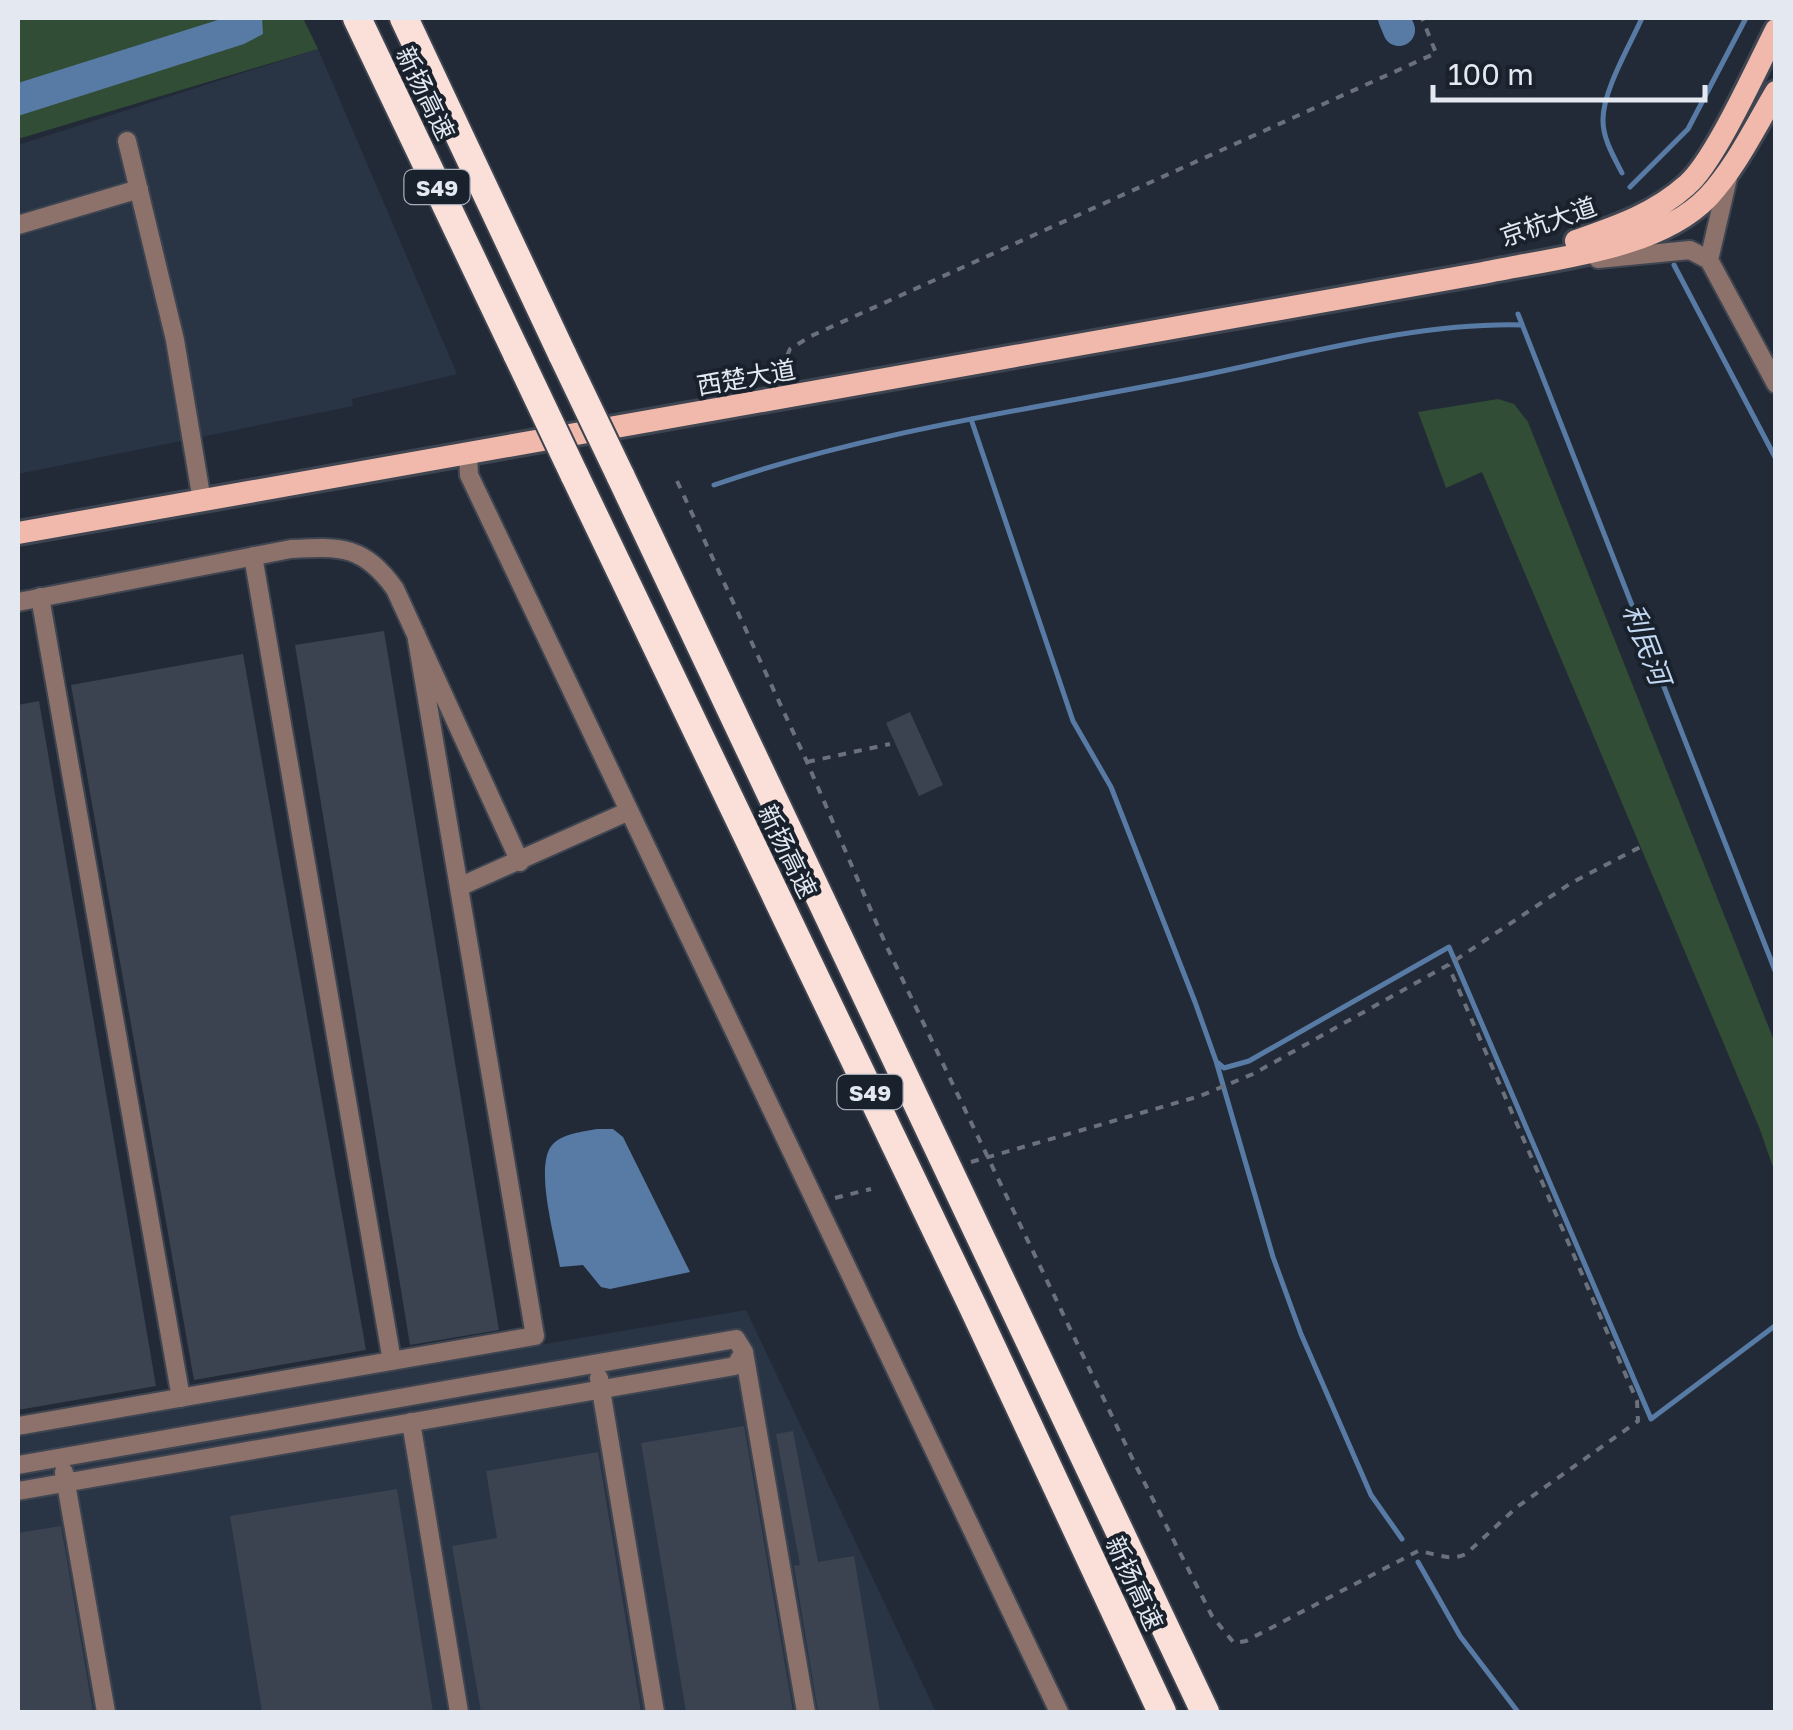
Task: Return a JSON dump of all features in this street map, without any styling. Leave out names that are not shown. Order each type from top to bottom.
[{"type":"highway","name":"新扬高速","points":[[357,18],[1162,1712]]},
{"type":"highway","name":"新扬高速","points":[[404,18],[1205,1712]]},
{"type":"main road","name":"京杭大道","points":[[1483,273],[1622,225],[1664,204],[1690,182],[1710,154],[1776,30]]},
{"type":"main road","name":"京杭大道","points":[[1483,273],[1639,240],[1678,222],[1707,198],[1776,92]]},
{"type":"main road","name":"西楚大道","points":[[18,533],[1483,273]]},
{"type":"street","points":[[127,141],[175,340],[202,502]]},
{"type":"street","points":[[1708,260],[1732,164]]},
{"type":"street","points":[[18,225],[138,189]]},
{"type":"street","points":[[1483,273],[1690,250],[1708,260],[1776,384]]},
{"type":"street","points":[[468,455],[469,475],[1059,1712]]},
{"type":"street","points":[[18,602],[254,556],[326,547],[360,552],[379,567],[395,589],[520,862]]},
{"type":"street","points":[[254,556],[392,1361]]},
{"type":"street","points":[[40,597],[180,1398]]},
{"type":"street","points":[[18,1426],[535,1336],[416,634]]},
{"type":"street","points":[[458,887],[629,811]]},
{"type":"street","points":[[18,1464],[736,1339],[744,1352],[806,1712]]},
{"type":"street","points":[[18,1491],[735,1366],[744,1352]]},
{"type":"street","points":[[596,1363],[656,1712]]},
{"type":"street","points":[[411,1422],[459,1712]]},
{"type":"street","points":[[61,1457],[106,1712]]},
{"type":"path","points":[[781,370],[790,349],[811,336],[1436,53],[1422,18]]},
{"type":"path","points":[[678,481],[886,945],[1212,1616],[1234,1643],[1246,1641],[1418,1551],[1457,1558],[1475,1548],[1517,1507],[1638,1421],[1640,1412],[1448,964]]},
{"type":"path","points":[[806,762],[890,744]]},
{"type":"path","points":[[966,1163],[1200,1096],[1253,1074],[1448,964],[1571,884],[1646,844]]},
{"type":"path","points":[[816,1202],[871,1189]]},
{"type":"shaded area","points":[[318,49],[457,374],[352,399],[353,406],[18,474],[18,145]]},
{"type":"shaded area","points":[[746,1310],[936,1712],[18,1712],[18,1433]]},
{"type":"green space","points":[[18,18],[303,18],[318,49],[18,139]]},
{"type":"green space","points":[[1498,399],[1514,404],[1528,422],[1775,1043],[1775,1173],[1482,472],[1446,488],[1418,412]]},
{"type":"water","points":[[224,18],[262,18],[263,34],[244,44],[18,116],[18,83]]},
{"type":"water","points":[[613,1129],[623,1137],[690,1272],[610,1289],[601,1287],[583,1265],[560,1267],[545,1185],[547,1154],[563,1137]]},
{"type":"building","points":[[384,631],[499,1330],[410,1345],[295,645]]},
{"type":"building","points":[[243,654],[366,1350],[194,1380],[71,685]]},
{"type":"building","points":[[39,701],[156,1386],[18,1410],[18,705]]},
{"type":"building","points":[[910,712],[943,785],[919,796],[886,723]]},
{"type":"building","points":[[744,1426],[793,1712],[686,1712],[641,1443]]},
{"type":"building","points":[[793,1431],[818,1562],[854,1556],[880,1712],[818,1712],[794,1566],[800,1565],[776,1434]]},
{"type":"building","points":[[598,1452],[641,1712],[481,1712],[452,1546],[497,1538],[486,1471]]},
{"type":"building","points":[[397,1489],[433,1712],[262,1712],[230,1516]]},
{"type":"building","points":[[61,1526],[93,1712],[18,1712],[18,1533]]},
{"type":"waterway","name":"利民河","points":[[1394,18],[1399,30]]},
{"type":"waterway","points":[[1622,173],[1605,134],[1604,109],[1642,18]]},
{"type":"waterway","points":[[1630,187],[1688,129],[1746,18]]},
{"type":"waterway","points":[[1674,265],[1776,459]]},
{"type":"waterway","name":"利民河","points":[[1518,314],[1776,973]]},
{"type":"waterway","points":[[714,485],[892,436],[1357,342],[1440,329],[1522,325]]},
{"type":"waterway","points":[[971,419],[1073,721],[1111,787],[1195,1002],[1273,1257],[1301,1334],[1371,1495],[1402,1539]]},
{"type":"waterway","points":[[1218,1063],[1224,1068],[1249,1061],[1449,947],[1651,1419],[1776,1325]]},
{"type":"waterway","points":[[1418,1562],[1460,1636],[1518,1712]]}]
